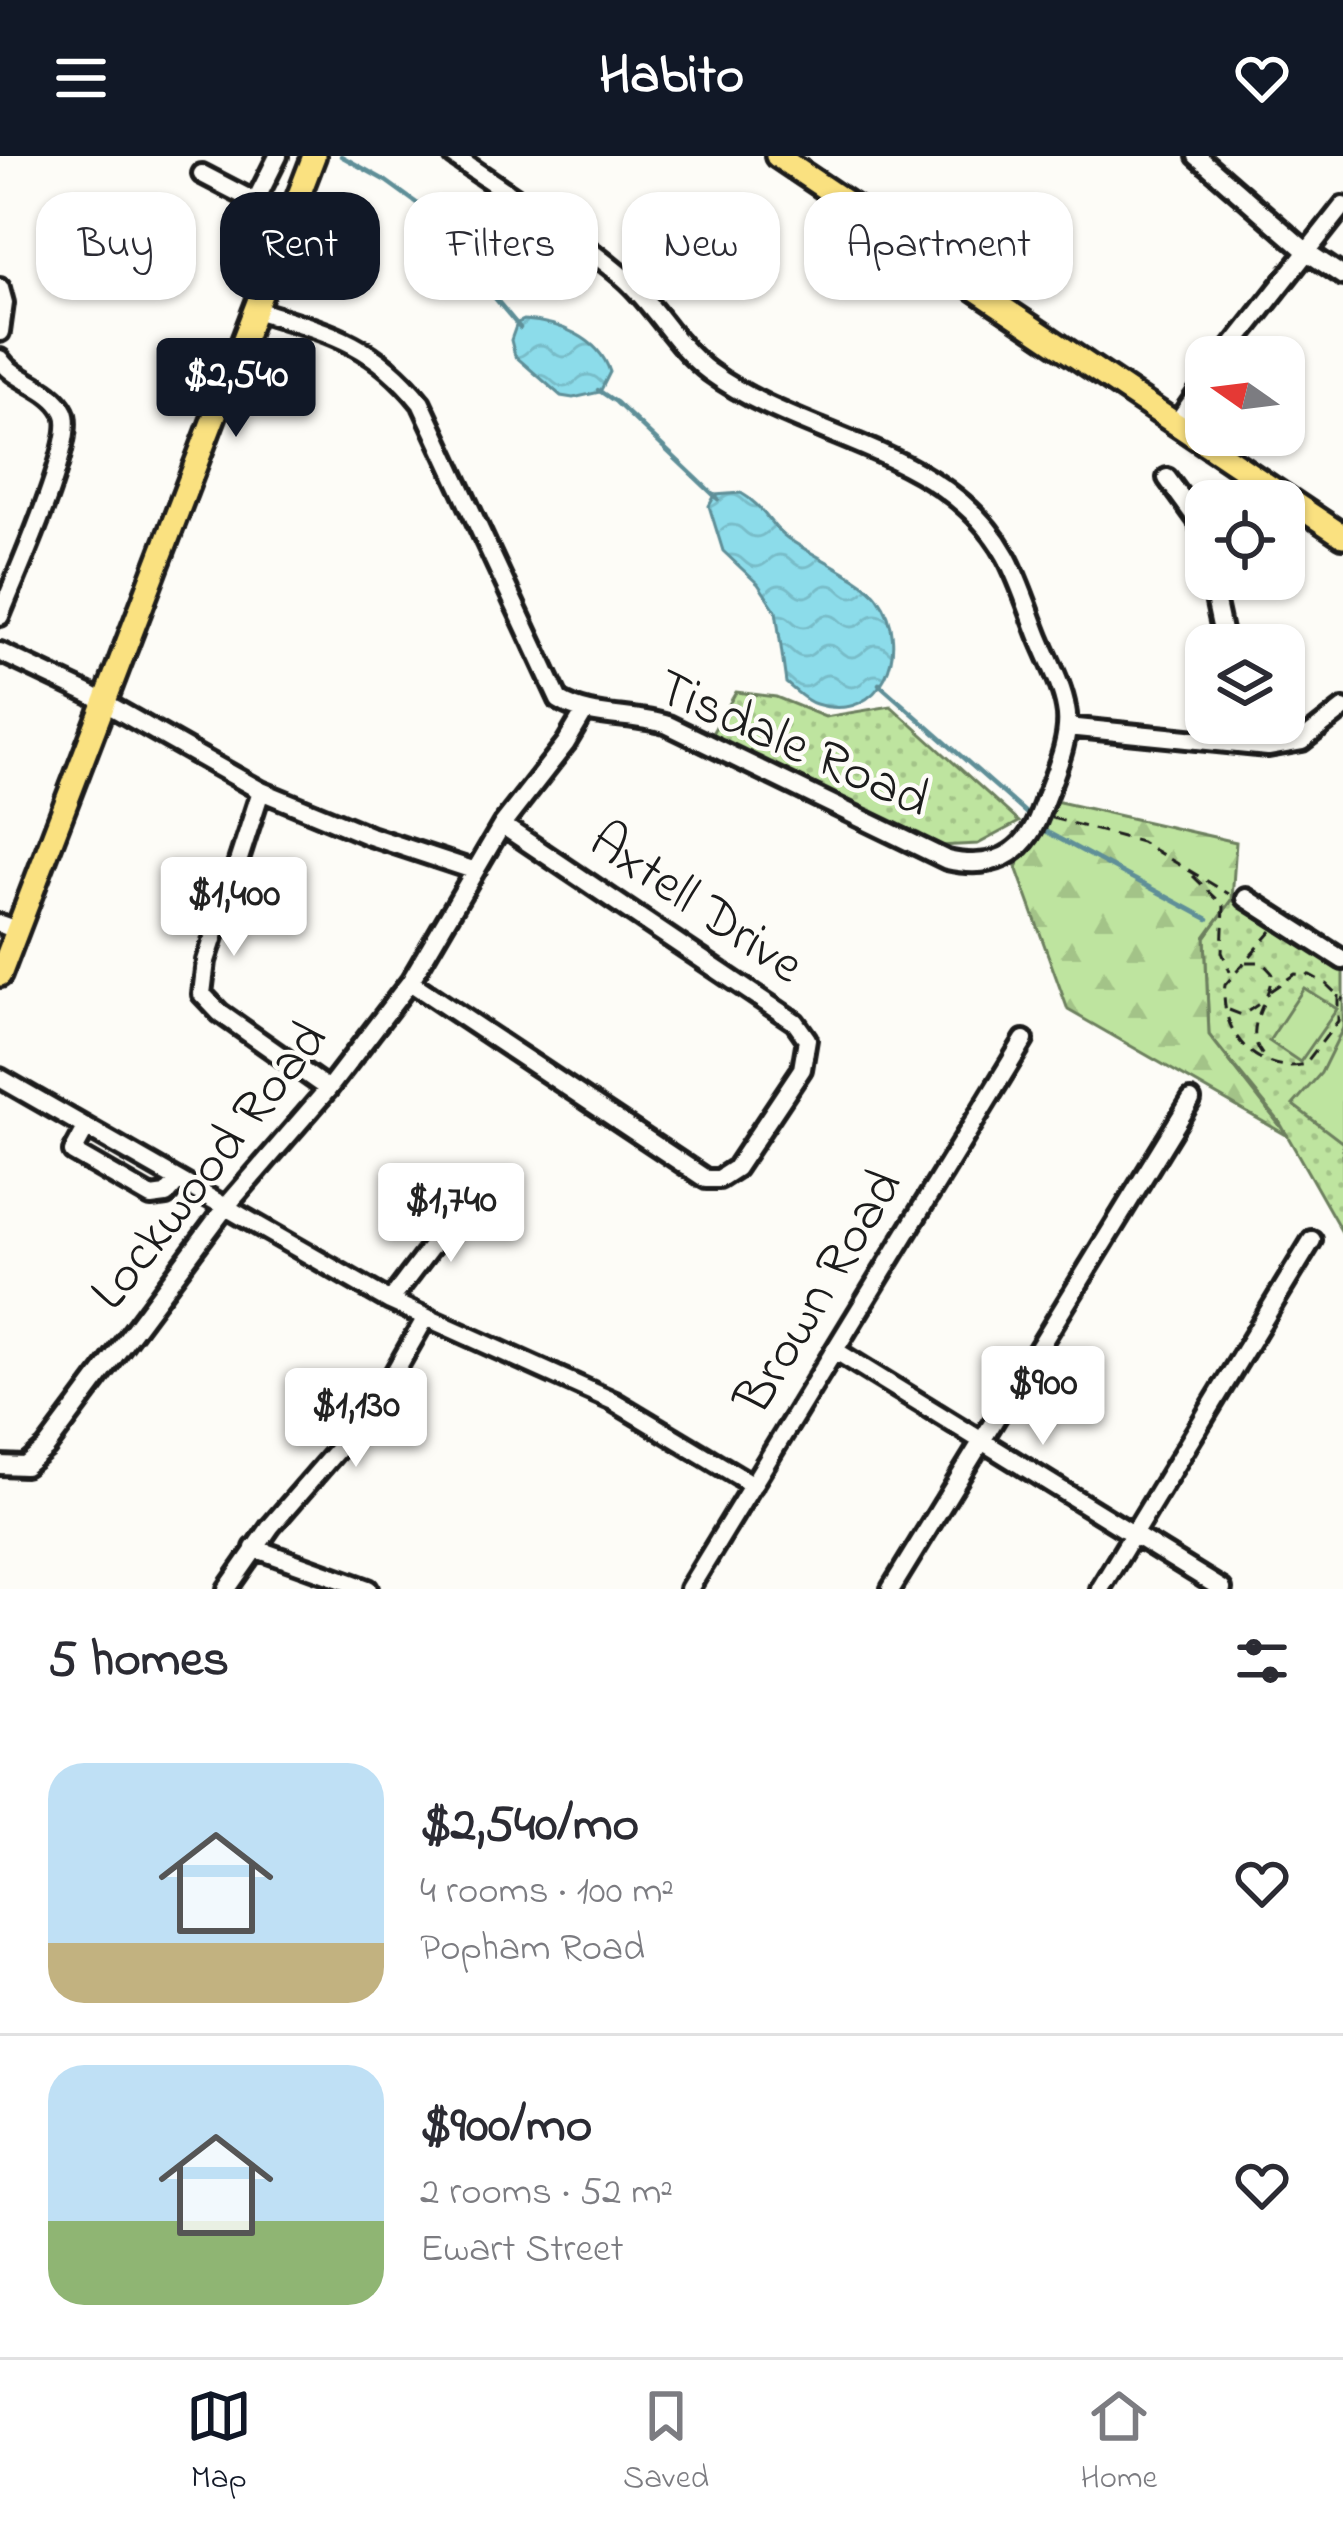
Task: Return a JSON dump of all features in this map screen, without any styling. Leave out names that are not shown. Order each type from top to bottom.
[{"type":"main road","points":[[300,192],[314,156]]},
{"type":"main road","points":[[777,156],[1343,536]]},
{"type":"main road","points":[[0,975],[9,927],[105,704],[259,300]]},
{"type":"street","points":[[261,192],[278,156]]},
{"type":"street","points":[[454,156],[628,281],[683,348],[729,385],[780,413],[922,475],[971,512],[994,538],[1017,581],[1066,704],[1067,727],[1185,739]]},
{"type":"street","points":[[1197,156],[1307,252],[1343,276]]},
{"type":"street","points":[[202,174],[237,192]]},
{"type":"street","points":[[1241,336],[1343,206]]},
{"type":"street","points":[[0,288],[4,303],[0,332]]},
{"type":"street","name":"Tisdale Road","points":[[255,310],[369,351],[421,403],[559,700],[584,711],[627,714],[668,725],[947,860],[971,865],[1006,859],[1028,837],[1067,727]]},
{"type":"street","points":[[0,358],[9,370],[56,400],[68,425],[62,454],[0,616]]},
{"type":"street","points":[[1176,424],[1185,411]]},
{"type":"street","points":[[1167,478],[1185,499]]},
{"type":"street","points":[[0,652],[261,791],[403,849],[473,870]]},
{"type":"street","points":[[1305,739],[1343,709]]},
{"type":"street","name":"Lockwood Road","points":[[0,1466],[26,1466],[46,1448],[224,1209],[328,1089],[410,982],[473,870],[584,711]]},
{"type":"street","points":[[1237,744],[1285,744]]},
{"type":"street","points":[[261,791],[206,961],[202,994],[220,1013],[328,1089]]},
{"type":"street","name":"Axtell Drive","points":[[410,982],[706,1180],[719,1179],[736,1168],[802,1070],[807,1039],[795,1022],[502,826]]},
{"type":"street","points":[[1246,898],[1343,961]]},
{"type":"street","name":"Brown Road","points":[[689,1589],[1024,1040]]},
{"type":"street","points":[[0,1078],[390,1301],[613,1401],[753,1485]]},
{"type":"street","points":[[891,1589],[1191,1100]]},
{"type":"street","points":[[86,1128],[73,1152],[160,1198],[177,1182]]},
{"type":"street","points":[[139,1190],[152,1167]]},
{"type":"street","points":[[390,1301],[469,1197]]},
{"type":"street","points":[[1100,1589],[1312,1240]]},
{"type":"street","points":[[227,1589],[254,1548],[376,1405],[425,1318]]},
{"type":"street","points":[[836,1351],[1222,1589]]},
{"type":"street","points":[[254,1548],[368,1589]]},
{"type":"path","points":[[1039,815],[1141,842],[1228,893],[1246,898]]},
{"type":"path","points":[[1187,871],[1224,906],[1222,952],[1231,973]]},
{"type":"path","points":[[1280,920],[1225,985],[1234,1037],[1244,1049],[1265,1058],[1292,1068],[1305,1064],[1338,1021],[1338,995]]},
{"type":"path","points":[[1243,962],[1262,962],[1268,967],[1271,983],[1253,1026],[1258,1051],[1265,1058]]},
{"type":"path","points":[[1226,1008],[1242,1015],[1294,974],[1310,975],[1343,1000]]},
{"type":"green space","points":[[736,692],[776,697],[825,717],[891,706],[1019,822],[978,844],[939,846],[711,735]]},
{"type":"green space","points":[[1055,801],[1236,842],[1232,900],[1205,937],[1209,1035],[1288,1136],[1068,1010],[1016,867]]},
{"type":"green space","points":[[1232,900],[1343,971],[1343,1234],[1279,1121],[1209,1035],[1205,937]]},
{"type":"green space","points":[[1304,988],[1337,1009],[1300,1062],[1269,1041]]},
{"type":"green space","points":[[1343,1028],[1343,1143],[1293,1105],[1321,1073]]},
{"type":"water","points":[[524,320],[563,328],[597,349],[610,372],[600,392],[561,396],[515,356],[511,340],[517,323]]},
{"type":"water","points":[[741,493],[786,537],[878,598],[888,617],[891,658],[885,677],[859,703],[816,704],[786,683],[776,611],[758,584],[723,551],[709,506],[715,495]]},
{"type":"waterway","points":[[341,156],[436,217],[464,261],[520,328]]},
{"type":"waterway","points":[[598,390],[718,499]]},
{"type":"waterway","points":[[879,684],[1027,814]]},
{"type":"waterway","points":[[1045,831],[1208,919]]}]
